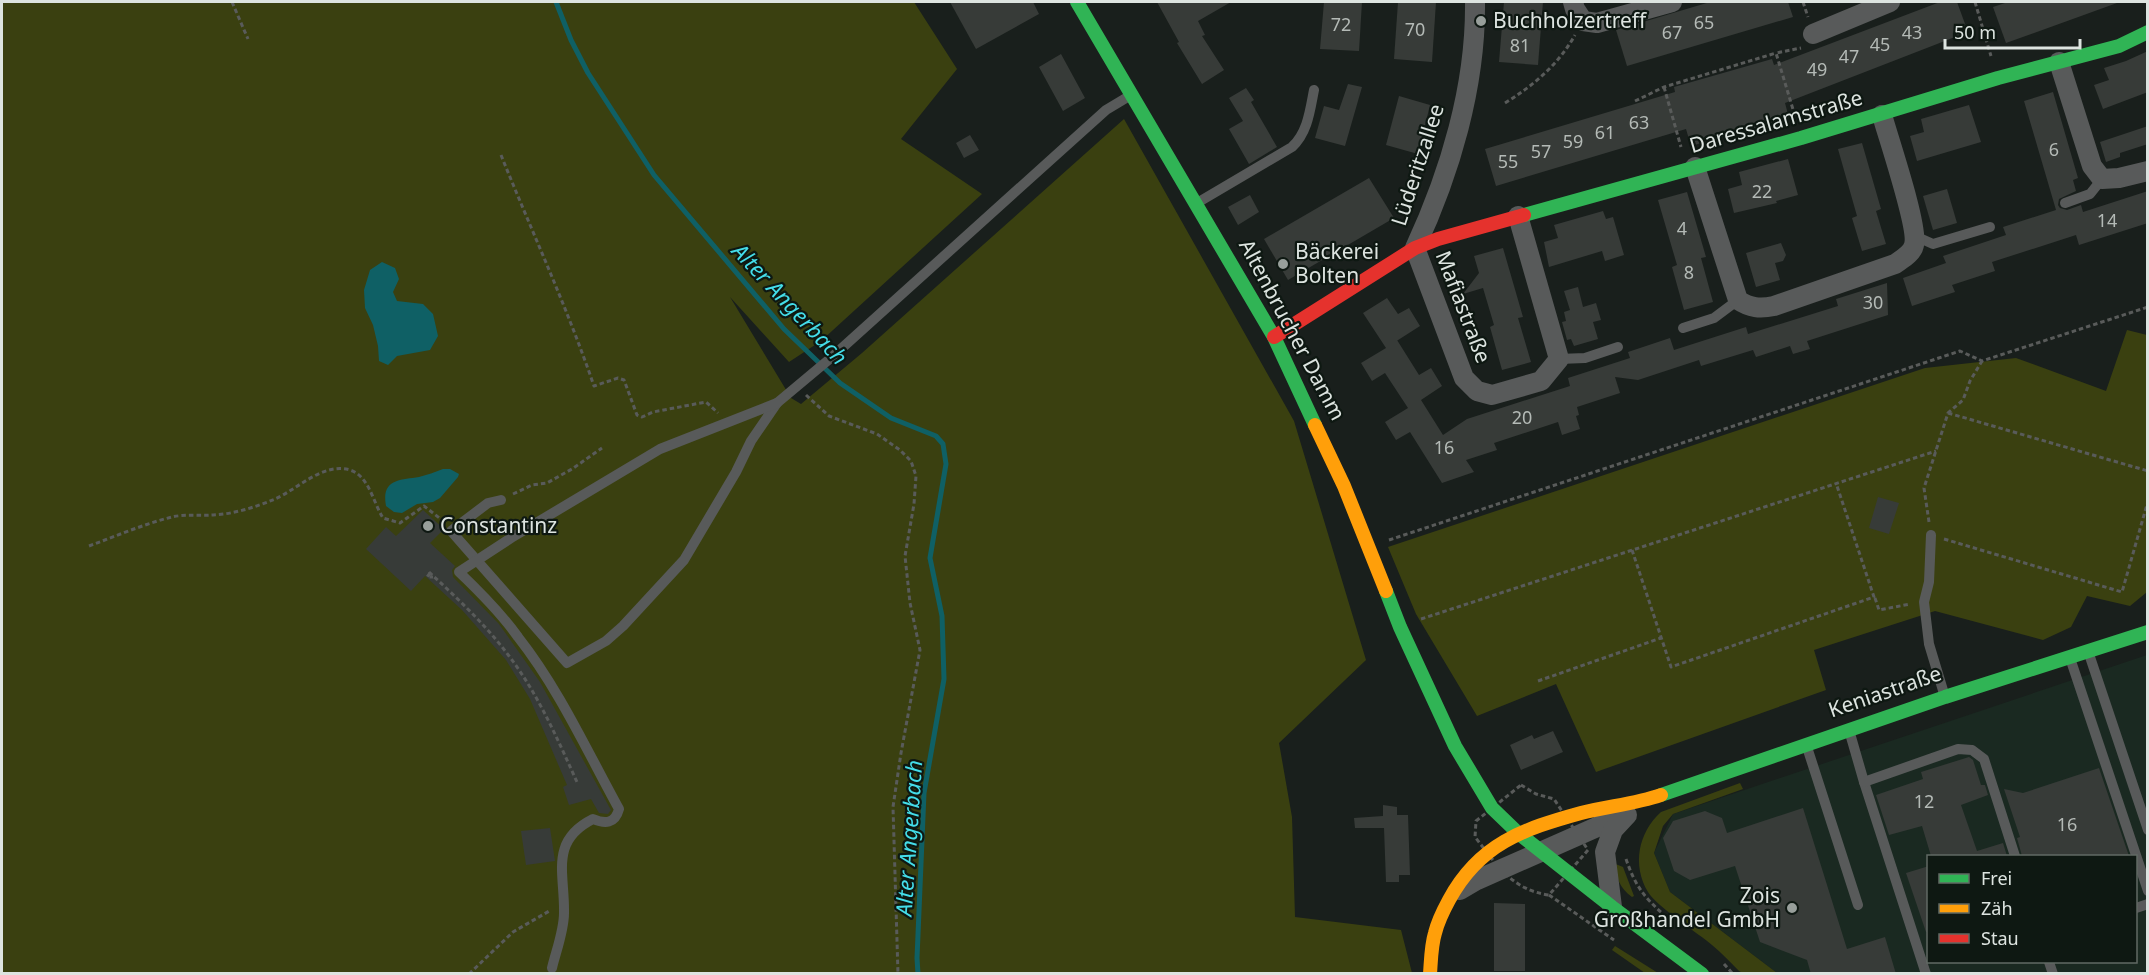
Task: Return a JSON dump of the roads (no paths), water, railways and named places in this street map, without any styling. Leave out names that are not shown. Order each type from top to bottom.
[{"type":"street","name":"Altenbrucher Damm","points":[[1077,2],[1274,337],[1344,486],[1366,548],[1400,627],[1455,746],[1484,797],[1518,833],[1702,974]]},
{"type":"street","name":"Lüderitzallee","points":[[1274,337],[1415,248],[1437,197],[1466,94],[1475,20],[1474,2]]},
{"type":"street","points":[[1573,2],[1583,21],[1597,23],[1672,2]]},
{"type":"street","points":[[1813,34],[1890,2]]},
{"type":"street","name":"Daressalamstraße","points":[[1415,248],[1518,216],[1882,115],[1998,78],[2119,45],[2148,32]]},
{"type":"street","points":[[2059,62],[2092,166],[2102,178],[2119,178],[2148,171]]},
{"type":"street","points":[[1691,168],[1738,300],[1745,305],[1760,309],[1774,306],[1895,264],[1909,255],[1914,246],[1915,236],[1882,115]]},
{"type":"street","points":[[1518,216],[1559,359]]},
{"type":"street","name":"Mafiastraße","points":[[1415,248],[1464,378],[1477,391],[1491,395],[1541,381],[1559,359]]},
{"type":"street","name":"Keniastraße","points":[[1528,824],[1640,802],[1849,729],[2148,632]]},
{"type":"street","name":"Altenbrucher Damm","points":[[1433,697],[1479,759]]},
{"type":"street","name":"Keniastraße","points":[[1543,851],[1597,827],[1640,802]]},
{"type":"street","name":"Keniastraße","points":[[1612,907],[1605,852],[1613,830],[1640,802]]},
{"type":"street","name":"Altenbrucher Damm","points":[[1528,824],[1543,851]]},
{"type":"street","points":[[1430,974],[1434,935],[1440,916],[1459,880],[1486,852],[1518,833],[1528,824]]},
{"type":"street","points":[[1447,901],[1463,887],[1543,851]]},
{"type":"lane","points":[[1197,204],[1299,141],[1305,129],[1314,90]]},
{"type":"lane","points":[[501,500],[488,503],[451,531],[567,663],[606,641],[623,626],[684,560],[736,472],[751,441],[777,403],[832,357],[1106,110],[1131,95]]},
{"type":"lane","points":[[2065,203],[2090,194],[2102,178]]},
{"type":"lane","points":[[1915,236],[1933,244],[1990,227]]},
{"type":"lane","points":[[1683,328],[1714,318],[1738,300]]},
{"type":"lane","points":[[1559,359],[1585,358],[1618,347]]},
{"type":"lane","points":[[552,968],[564,916],[561,859],[565,843],[583,824],[593,819],[604,823],[612,821],[617,816],[618,809],[555,690],[536,660],[492,606],[459,572],[660,449],[777,403]]},
{"type":"lane","points":[[1930,535],[1929,582],[1924,602],[1929,644],[1945,697]]},
{"type":"lane","points":[[2088,651],[2148,831]]},
{"type":"lane","points":[[2070,657],[2136,855]]},
{"type":"lane","points":[[1849,729],[1926,974]]},
{"type":"lane","points":[[1806,744],[1858,905]]},
{"type":"lane","points":[[1864,782],[1958,749],[1972,750],[1984,759],[2015,855]]},
{"type":"lane","points":[[2137,858],[2148,891]]},
{"type":"water","points":[[382,262],[395,268],[399,279],[393,292],[397,301],[423,304],[433,314],[438,336],[430,350],[397,356],[388,365],[379,361],[373,325],[365,308],[364,290],[370,270]]},
{"type":"water","points":[[450,469],[459,474],[440,498],[433,502],[417,504],[402,513],[394,512],[386,506],[386,490],[394,482]]},
{"type":"waterway","name":"Alter Angerbach","points":[[556,2],[571,40],[588,73],[654,175],[784,329],[840,383],[891,418],[936,436],[943,444],[946,464],[930,558],[942,616],[944,679],[924,793],[918,974]]},
{"type":"place","name":"Buchholzertreff","points":[[1481,21]]},
{"type":"place","name":"Bäckerei Bolten","points":[[1283,264]]},
{"type":"place","name":"Constantinz","points":[[428,526]]},
{"type":"place","name":"Zois Großhandel GmbH","points":[[1792,908]]}]
